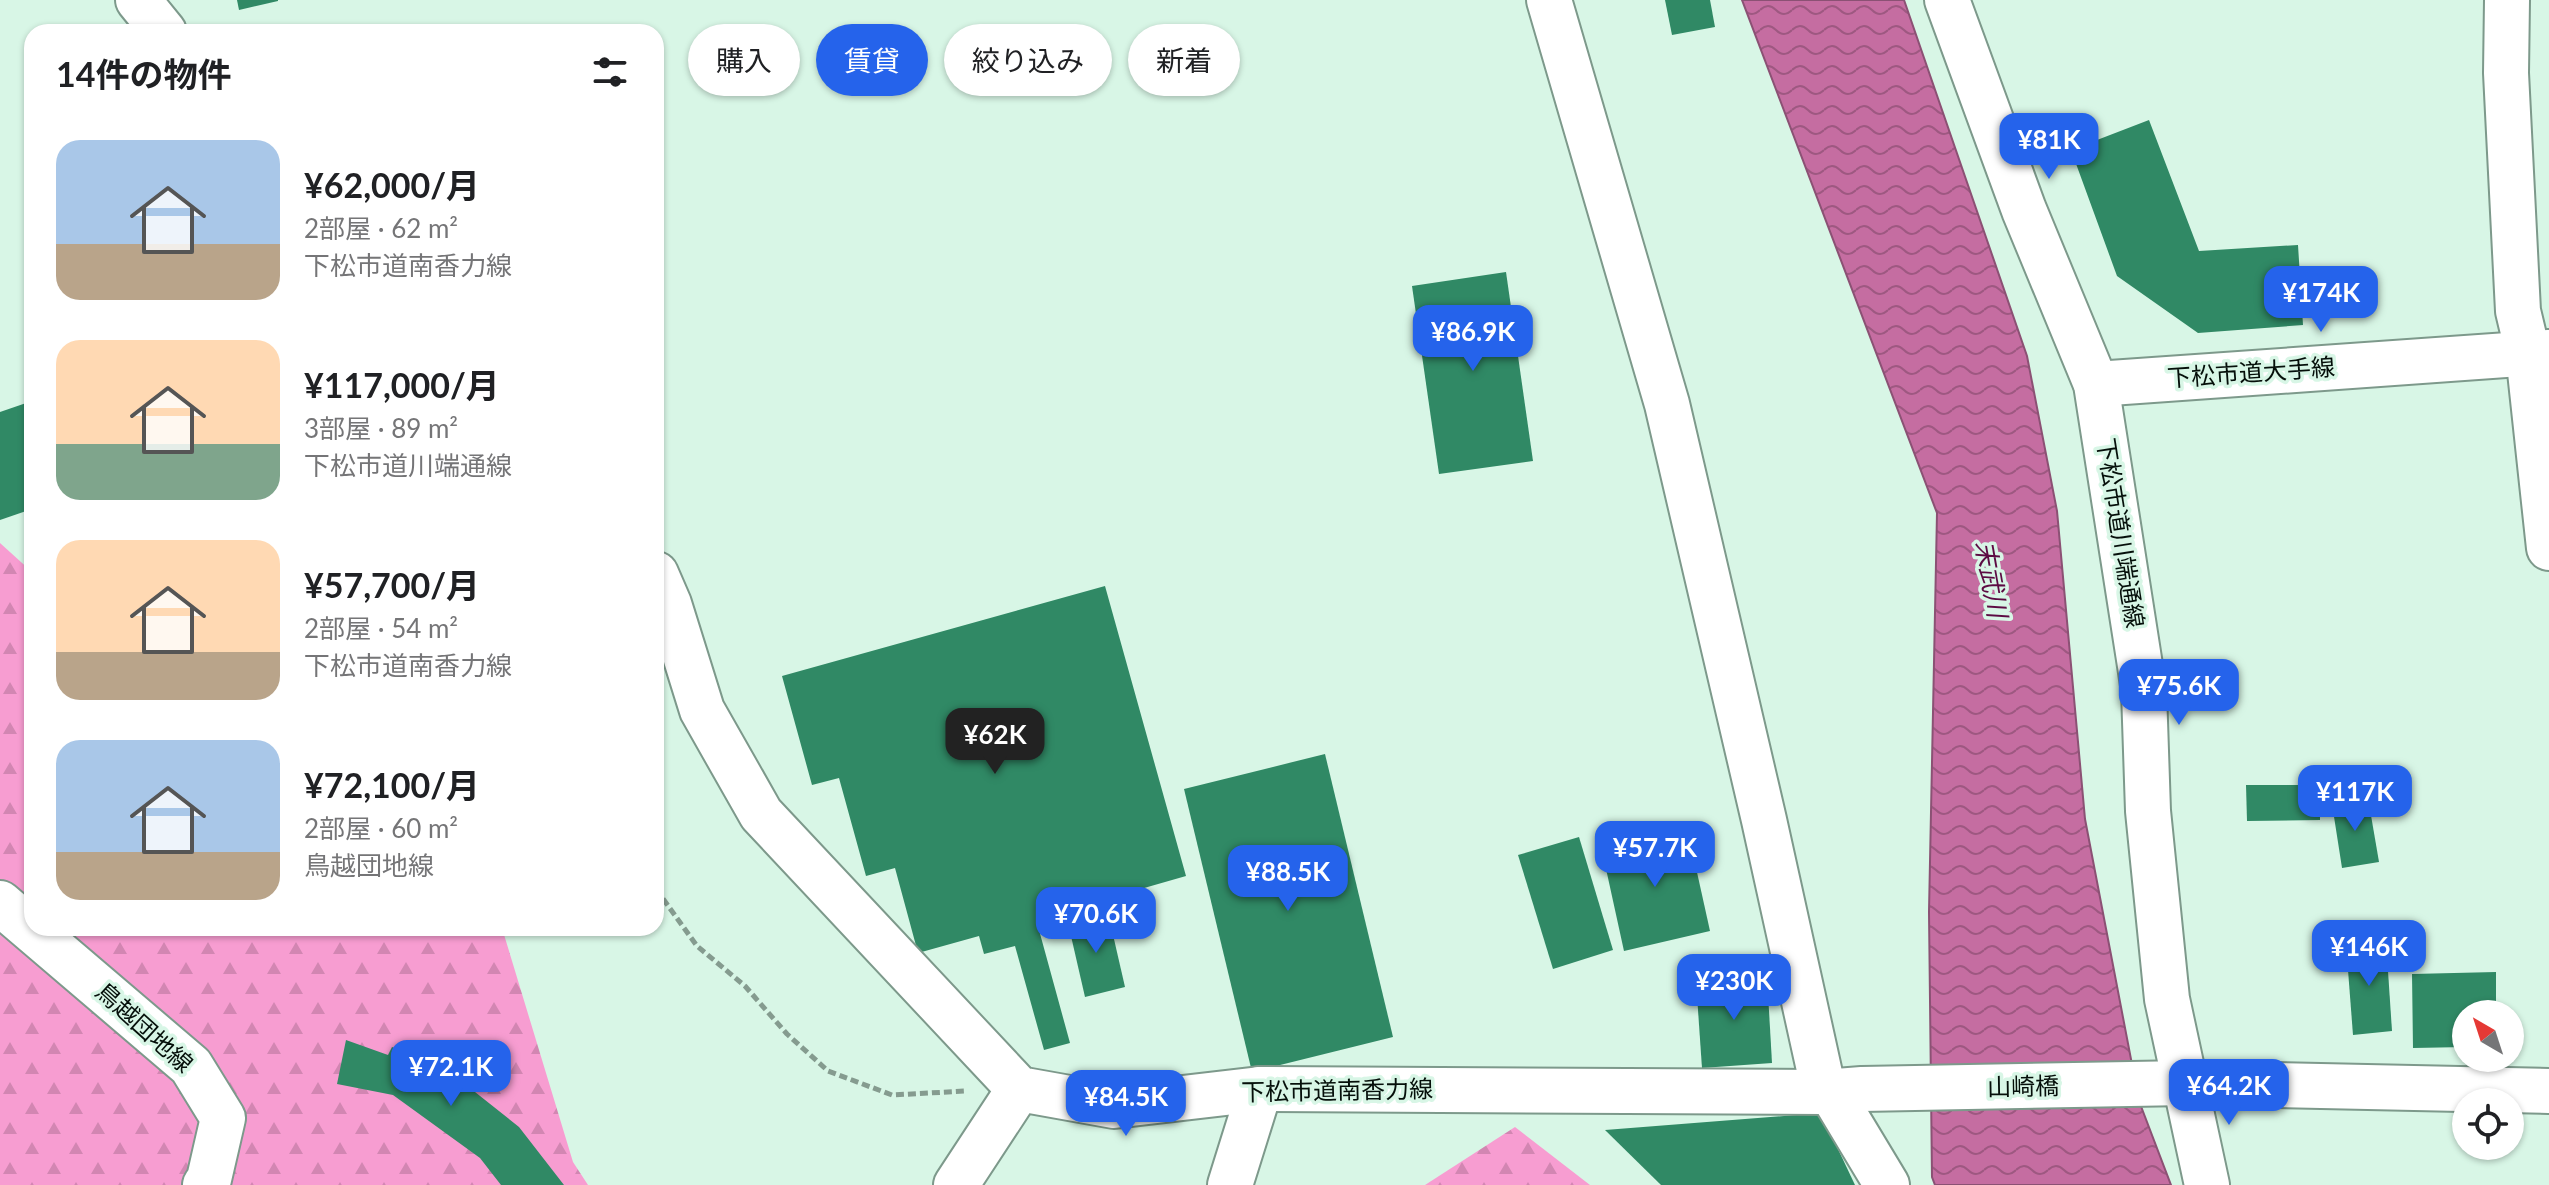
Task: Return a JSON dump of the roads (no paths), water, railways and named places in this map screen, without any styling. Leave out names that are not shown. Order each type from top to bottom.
[{"type":"street","points":[[138,0],[158,24]]},
{"type":"street","points":[[1549,0],[1667,404],[1828,1092],[1887,1185]]},
{"type":"street","name":"下松市道川端通線","points":[[1947,0],[2024,210],[2096,384],[2144,691],[2148,811],[2167,999],[2207,1185]]},
{"type":"street","points":[[2507,0],[2506,73],[2518,311],[2539,353],[2549,548]]},
{"type":"street","name":"下松市道大手線","points":[[2096,384],[2539,353]]},
{"type":"street","points":[[664,592],[702,710],[761,814],[1019,1089],[956,1185]]},
{"type":"street","name":"鳥越団地線","points":[[0,903],[24,923]]},
{"type":"street","name":"鳥越団地線","points":[[39,936],[191,1066],[223,1118],[205,1185]]},
{"type":"street","points":[[2186,1083],[2549,1091]]},
{"type":"street","name":"山崎橋","points":[[1913,1089],[2186,1083]]},
{"type":"street","name":"下松市道南香力線","points":[[1019,1089],[1114,1106],[1260,1089],[1828,1092],[1913,1089]]},
{"type":"street","points":[[1230,1185],[1260,1089]]},
{"type":"water","name":"末武川","points":[[1742,0],[1904,0],[2027,356],[2057,511],[2085,819],[2139,1101],[2171,1185],[1935,1185],[1932,1177],[1929,912],[1937,513]]}]
